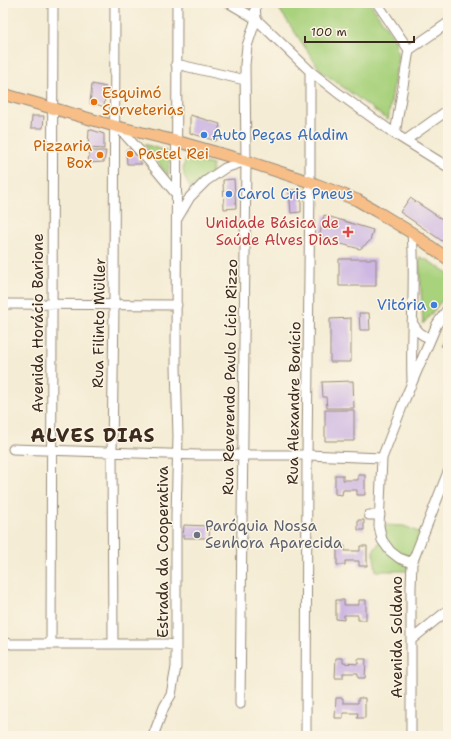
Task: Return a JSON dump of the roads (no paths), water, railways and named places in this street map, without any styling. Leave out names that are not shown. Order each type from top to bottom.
[{"type":"main road","points":[[3,94],[52,107],[116,127],[246,160],[310,182],[357,200],[376,210],[412,233],[448,259]]},
{"type":"street","name":"Avenida Horácio Barione","points":[[51,644],[53,3]]},
{"type":"street","name":"Rua Filinto Müller","points":[[113,644],[112,452],[116,127],[115,3]]},
{"type":"street","name":"Estrada da Cooperativa","points":[[153,736],[164,707],[171,695],[176,667],[177,3]]},
{"type":"street","points":[[229,3],[256,19],[310,71],[338,94],[395,134],[448,167]]},
{"type":"street","name":"Rua Reverendo Paulo Lício Rizzo","points":[[240,704],[246,160],[245,80],[247,46],[256,19],[255,3]]},
{"type":"street","points":[[377,3],[409,50],[395,134]]},
{"type":"street","points":[[409,50],[448,23]]},
{"type":"street","points":[[176,64],[245,80]]},
{"type":"street","name":"Rua Alexandre Bonício","points":[[306,736],[310,71]]},
{"type":"street","points":[[406,140],[448,110]]},
{"type":"street","points":[[116,127],[148,160],[176,195],[189,197]]},
{"type":"street","points":[[177,219],[189,197],[206,181],[225,168],[246,160]]},
{"type":"street","name":"Estrada da Cooperativa","points":[[177,173],[183,188],[189,197]]},
{"type":"street","points":[[412,233],[414,260],[412,383]]},
{"type":"street","points":[[3,304],[177,305]]},
{"type":"street","points":[[412,563],[399,558],[385,545],[381,535],[380,515],[382,458],[437,324],[448,308]]},
{"type":"street","points":[[412,322],[420,334],[431,338]]},
{"type":"street","points":[[13,449],[198,455],[307,455],[382,458]]},
{"type":"street","name":"Avenida Soldano","points":[[411,736],[412,563],[448,472]]},
{"type":"street","points":[[369,515],[380,515]]},
{"type":"street","points":[[411,640],[448,610]]},
{"type":"street","points":[[3,642],[11,644],[166,644],[176,646]]},
{"type":"place","name":"Esquimó Sorveterias","points":[[94,102]]},
{"type":"place","name":"Auto Peças Aladim","points":[[204,135]]},
{"type":"place","name":"Pastel Rei","points":[[130,154]]},
{"type":"place","name":"Pizzaria Box","points":[[100,155]]},
{"type":"place","name":"Carol Cris Pneus","points":[[229,194]]},
{"type":"place","name":"Unidade Básica de Saúde Alves Dias","points":[[348,232]]},
{"type":"place","name":"Vitória","points":[[434,305]]},
{"type":"place","name":"Paróquia Nossa Senhora Aparecida","points":[[197,535]]},
{"type":"district","name":"ALVES DIAS","points":[[93,435]]}]
